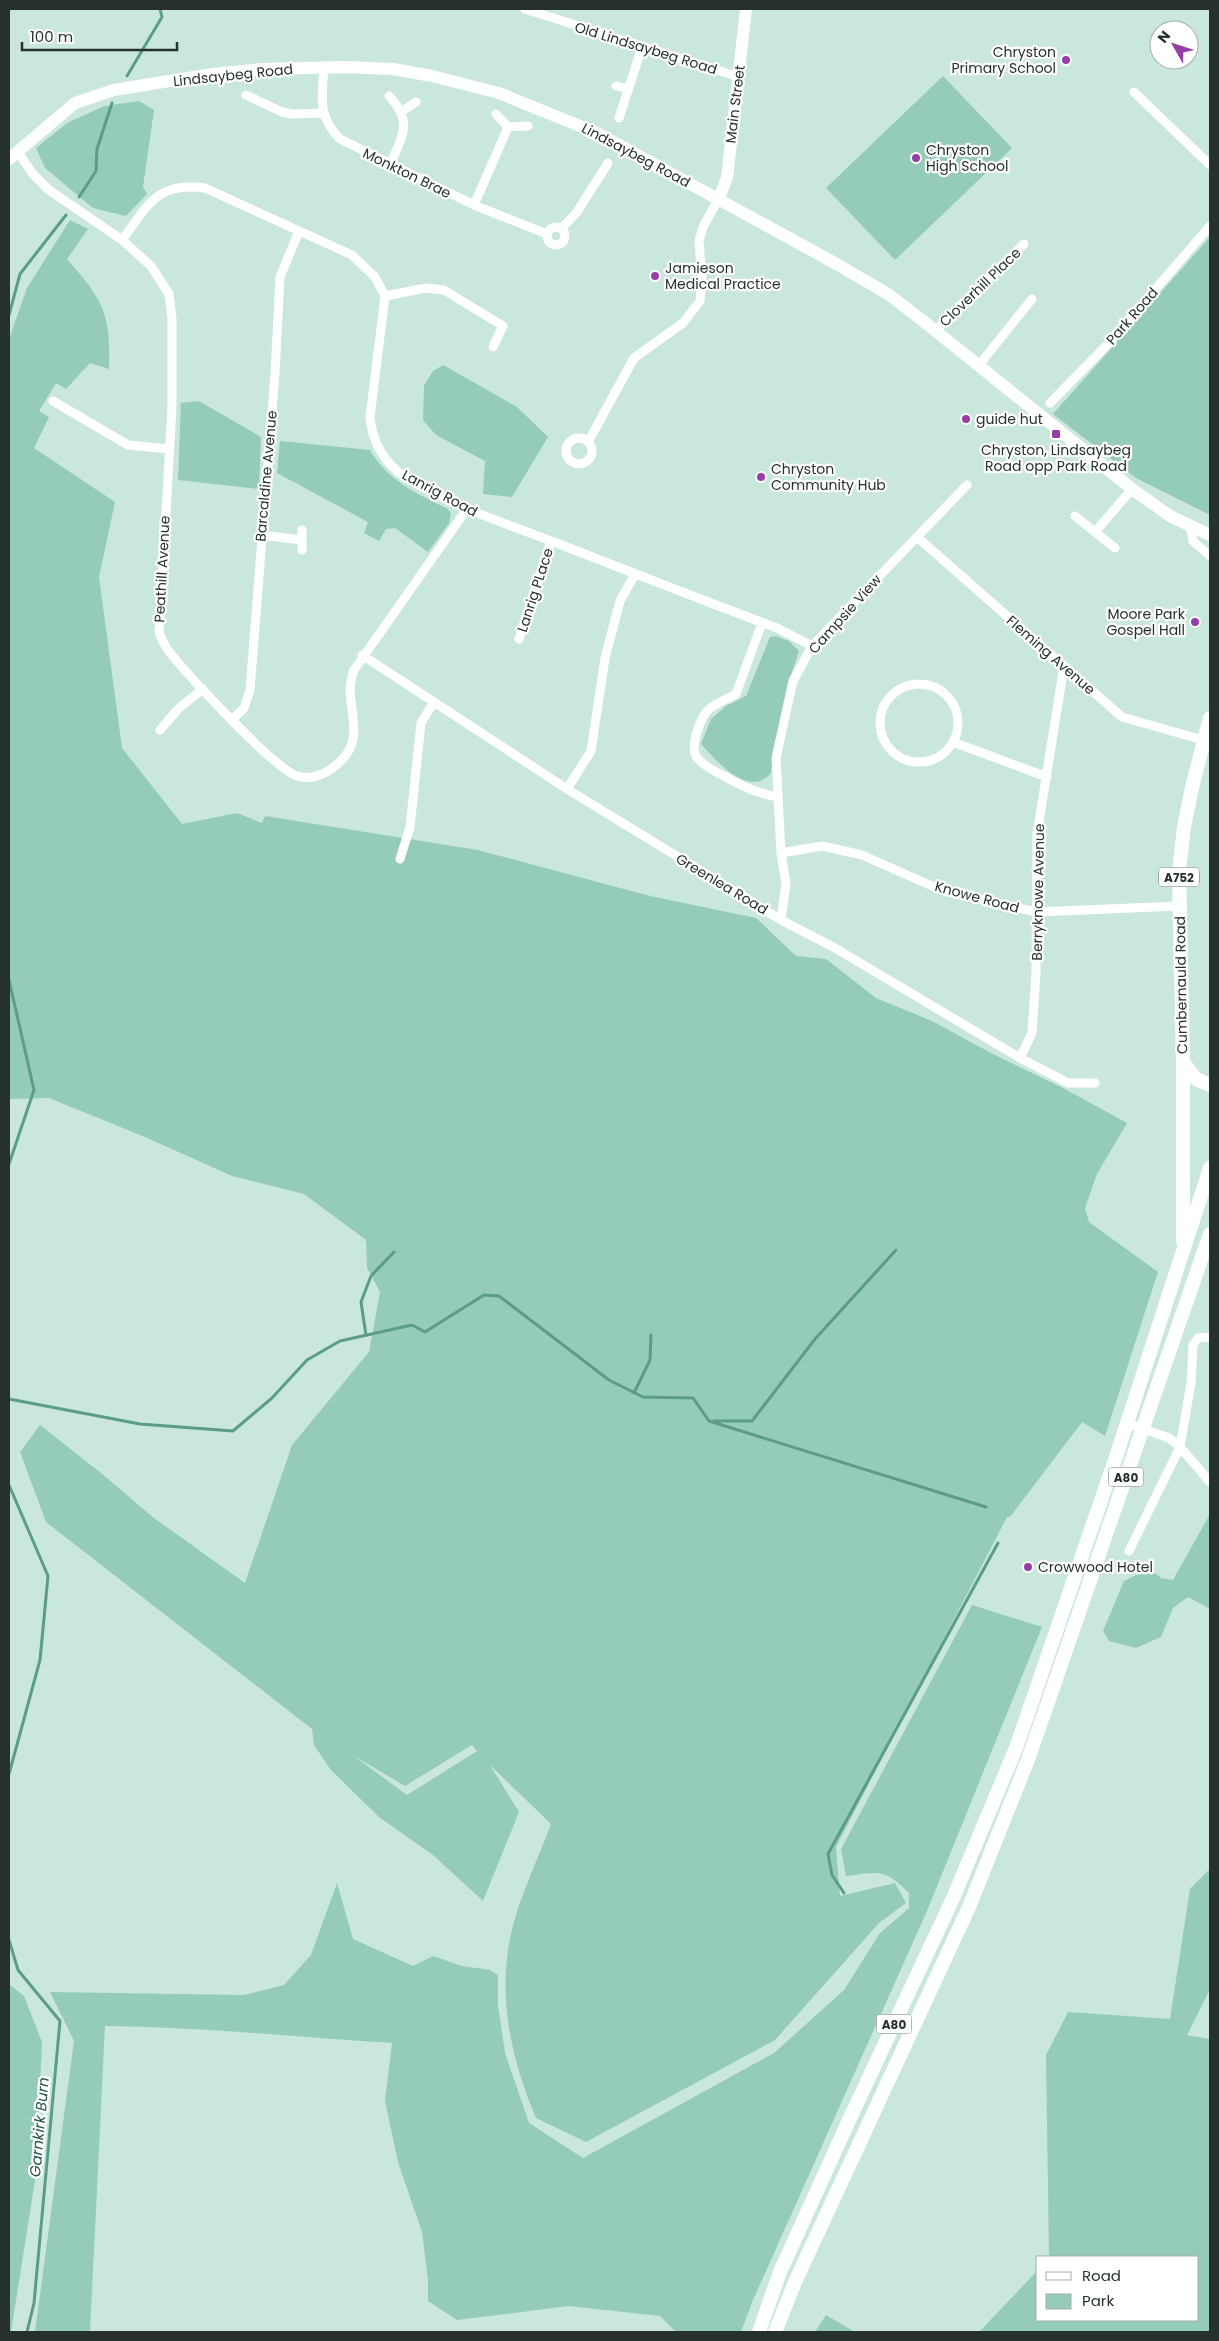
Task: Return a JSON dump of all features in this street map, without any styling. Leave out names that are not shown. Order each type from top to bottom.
[{"type":"main road","name":"Main Street","points":[[719,198],[727,178],[739,77],[743,9]]},
{"type":"main road","name":"Lindsaybeg Road","points":[[13,155],[75,103],[114,90],[213,74],[263,69],[324,67],[393,69],[432,76],[499,93],[597,133],[719,198],[888,294],[936,330],[1132,489],[1170,516],[1210,535]]},
{"type":"main road","name":"Cumbernauld Road","points":[[1183,1254],[1183,1062],[1179,871],[1184,827],[1203,740],[1210,718]]},
{"type":"main road","points":[[1183,1062],[1196,1079],[1210,1085]]},
{"type":"main road","name":"A80","points":[[759,2332],[780,2272],[954,1896],[1016,1748],[1116,1457],[1210,1168]]},
{"type":"main road","name":"A80","points":[[775,2332],[795,2282],[969,1907],[1029,1757],[1210,1234]]},
{"type":"street","name":"Old Lindsaybeg Road","points":[[525,9],[739,77]]},
{"type":"street","points":[[619,118],[642,47]]},
{"type":"street","points":[[246,95],[282,112],[292,114],[322,113],[324,67]]},
{"type":"street","points":[[616,86],[628,89]]},
{"type":"street","points":[[1134,92],[1210,165]]},
{"type":"street","points":[[388,96],[401,112],[404,131],[390,165]]},
{"type":"street","points":[[401,112],[416,102]]},
{"type":"street","name":"Monkton Brae","points":[[322,113],[330,130],[340,139],[474,205],[547,234],[547,239],[551,244],[560,244],[565,235],[562,228]]},
{"type":"street","points":[[496,114],[508,127]]},
{"type":"street","points":[[508,127],[528,126]]},
{"type":"street","points":[[474,205],[508,127]]},
{"type":"street","name":"Peathill Avenue","points":[[13,155],[49,190],[122,240],[151,266],[169,294],[172,319],[170,449],[159,632],[166,648],[203,689],[278,765],[297,776],[313,778],[334,768],[348,754],[355,728],[350,687],[354,670],[362,655],[467,509]]},
{"type":"street","points":[[547,234],[552,227],[562,228],[577,212],[608,163]]},
{"type":"street","points":[[122,240],[154,199],[166,191],[184,186],[206,188],[352,255],[375,277],[385,296],[426,288],[444,290],[503,326],[493,347]]},
{"type":"street","points":[[588,442],[634,358],[683,323],[700,301],[702,279],[699,241],[703,227],[719,198]]},
{"type":"street","name":"Park Road","points":[[1050,403],[1108,344],[1210,226]]},
{"type":"street","name":"Barcaldine Avenue","points":[[233,719],[244,708],[250,690],[275,374],[280,277],[299,231]]},
{"type":"street","name":"Cloverhill Place","points":[[936,330],[1024,244]]},
{"type":"street","name":"Lanrig Road","points":[[385,296],[370,417],[372,433],[378,448],[388,461],[404,476],[467,509],[762,623],[812,646]]},
{"type":"street","points":[[979,365],[1032,299]]},
{"type":"street","points":[[53,401],[128,445],[170,449]]},
{"type":"street","name":"Campsie View","points":[[781,920],[786,884],[781,853],[776,758],[793,681],[812,646],[967,485]]},
{"type":"street","points":[[1095,532],[1132,489]]},
{"type":"street","points":[[1075,516],[1115,548]]},
{"type":"street","points":[[1190,525],[1194,541],[1210,556]]},
{"type":"street","points":[[261,535],[302,545],[302,530]]},
{"type":"street","name":"Fleming Avenue","points":[[917,537],[1122,717],[1203,740]]},
{"type":"street","name":"Lanrig PLace","points":[[519,639],[551,541]]},
{"type":"street","points":[[567,789],[591,751],[605,658],[620,601],[634,574]]},
{"type":"street","points":[[762,623],[736,694],[707,710],[696,735],[693,748],[695,755],[705,765],[730,780],[760,795],[778,797]]},
{"type":"street","name":"Greenlea Road","points":[[362,655],[567,789],[781,920],[835,948],[1020,1058],[1068,1083],[1095,1083]]},
{"type":"street","name":"Berryknowe Avenue","points":[[1020,1058],[1032,1032],[1036,974],[1037,834],[1064,666]]},
{"type":"street","points":[[915,684],[928,685],[942,691],[952,701],[958,717],[957,731],[953,742],[944,753],[933,760],[921,762],[901,758],[890,750],[882,736],[879,723],[882,709],[896,691],[915,684]]},
{"type":"street","points":[[160,730],[179,708],[203,689]]},
{"type":"street","points":[[400,859],[410,827],[421,724],[434,702]]},
{"type":"street","points":[[953,742],[1046,777]]},
{"type":"street","name":"Knowe Road","points":[[781,853],[822,846],[862,855],[941,890],[1036,912],[1179,906]]},
{"type":"street","points":[[1130,1551],[1180,1447],[1190,1383],[1193,1345],[1198,1338],[1210,1337]]},
{"type":"street","points":[[1126,1423],[1169,1438],[1180,1447],[1210,1482]]},
{"type":"green space","points":[[943,76],[1012,148],[895,260],[826,188]]},
{"type":"green space","points":[[139,101],[154,110],[143,187],[147,194],[126,216],[93,208],[45,168],[36,148],[67,123],[104,106]]},
{"type":"green space","points":[[70,220],[88,229],[67,259],[97,297],[102,308],[108,334],[109,369],[90,363],[66,389],[56,383],[39,411],[49,417],[34,448],[115,502],[99,577],[122,748],[182,824],[237,813],[262,823],[265,816],[478,850],[650,896],[756,918],[796,956],[826,959],[876,998],[932,1021],[1127,1123],[1097,1174],[1085,1208],[1089,1222],[1158,1272],[1105,1436],[1082,1422],[1010,1517],[1007,1517],[836,1847],[840,1896],[895,1883],[906,1903],[879,1923],[775,2040],[586,2142],[536,2118],[519,2071],[508,2023],[506,1974],[513,1925],[551,1824],[490,1765],[519,1812],[483,1901],[433,1855],[379,1817],[331,1770],[314,1745],[312,1729],[46,1522],[20,1452],[40,1425],[154,1518],[245,1583],[292,1445],[369,1352],[380,1292],[367,1268],[366,1240],[304,1194],[232,1176],[145,1137],[49,1098],[9,1099],[9,339],[27,288]],"holes":[[[472,1745],[477,1751],[407,1795],[354,1756],[405,1786]]]},
{"type":"green space","points":[[1210,237],[1210,515],[1136,478],[1053,414]]},
{"type":"green space","points":[[443,365],[517,407],[548,437],[512,497],[483,494],[485,461],[436,435],[423,420],[424,385],[433,371]]},
{"type":"green space","points":[[199,401],[261,437],[259,489],[178,480],[181,403]]},
{"type":"green space","points":[[280,441],[370,450],[377,461],[404,486],[448,509],[451,514],[449,523],[428,552],[395,528],[386,529],[379,541],[364,533],[368,522],[277,473]]},
{"type":"green space","points":[[775,636],[789,641],[799,651],[788,684],[771,773],[762,780],[753,782],[733,775],[701,744],[711,719],[726,706],[746,696],[770,637]]},
{"type":"green space","points":[[1210,1514],[1210,1609],[1188,1597],[1173,1608],[1161,1637],[1136,1648],[1109,1641],[1103,1631],[1124,1581],[1149,1569],[1161,1578],[1173,1580]]},
{"type":"green space","points":[[972,1605],[1042,1627],[927,1911],[753,2300],[741,2332],[676,2332],[660,2316],[569,2306],[457,2320],[428,2301],[428,2280],[422,2232],[398,2162],[385,2101],[392,2043],[213,2030],[105,2026],[90,2332],[35,2332],[74,2041],[50,1992],[244,1995],[284,1985],[311,1955],[337,1883],[353,1939],[413,1966],[433,1956],[462,1966],[490,1970],[498,1975],[498,2005],[505,2053],[529,2123],[583,2158],[774,2053],[844,1990],[880,1933],[909,1908],[909,1893],[893,1879],[874,1873],[846,1876],[841,1849]]},
{"type":"green space","points":[[1210,1869],[1210,1989],[1187,2035],[1210,2039],[1210,2332],[979,2332],[1036,2272],[1036,2321],[1199,2321],[1199,2256],[1049,2256],[1046,2055],[1068,2012],[1170,2019],[1190,1889]]},
{"type":"green space","points":[[9,1984],[24,1996],[42,2042],[36,2174],[11,2332],[9,2332]]},
{"type":"green space","points":[[826,2315],[855,2332],[815,2332]]},
{"type":"waterway","name":"Garnkirk Burn","points":[[127,76],[162,17],[160,9]]},
{"type":"waterway","name":"Garnkirk Burn","points":[[79,197],[96,171],[97,149],[112,103]]},
{"type":"waterway","name":"Garnkirk Burn","points":[[9,315],[20,274],[66,215]]},
{"type":"waterway","name":"Garnkirk Burn","points":[[9,980],[34,1090],[9,1164]]},
{"type":"waterway","points":[[714,1421],[752,1421],[815,1339],[896,1250]]},
{"type":"waterway","points":[[366,1335],[361,1302],[371,1276],[394,1252]]},
{"type":"waterway","points":[[9,1399],[140,1424],[233,1431],[272,1398],[307,1360],[340,1341],[412,1325],[425,1332],[484,1295],[499,1296],[609,1380],[643,1397],[693,1398],[709,1421],[986,1507]]},
{"type":"waterway","points":[[634,1393],[650,1360],[651,1335]]},
{"type":"waterway","name":"Garnkirk Burn","points":[[9,1485],[48,1576],[40,1660],[9,1774]]},
{"type":"waterway","points":[[844,1893],[832,1875],[828,1854],[998,1543]]},
{"type":"waterway","name":"Garnkirk Burn","points":[[9,1940],[18,1970],[60,2021],[34,2303],[27,2332]]},
{"type":"place","name":"Chryston Primary School","points":[[1066,60]]},
{"type":"place","name":"Chryston High School","points":[[916,158]]},
{"type":"place","name":"Jamieson Medical Practice","points":[[655,276]]},
{"type":"place","name":"guide hut","points":[[966,419]]},
{"type":"place","name":"Chryston, Lindsaybeg Road opp Park Road","points":[[1056,434]]},
{"type":"place","name":"Chryston Community Hub","points":[[761,477]]},
{"type":"place","name":"Moore Park Gospel Hall","points":[[1195,622]]},
{"type":"place","name":"Crowwood Hotel","points":[[1028,1567]]}]
